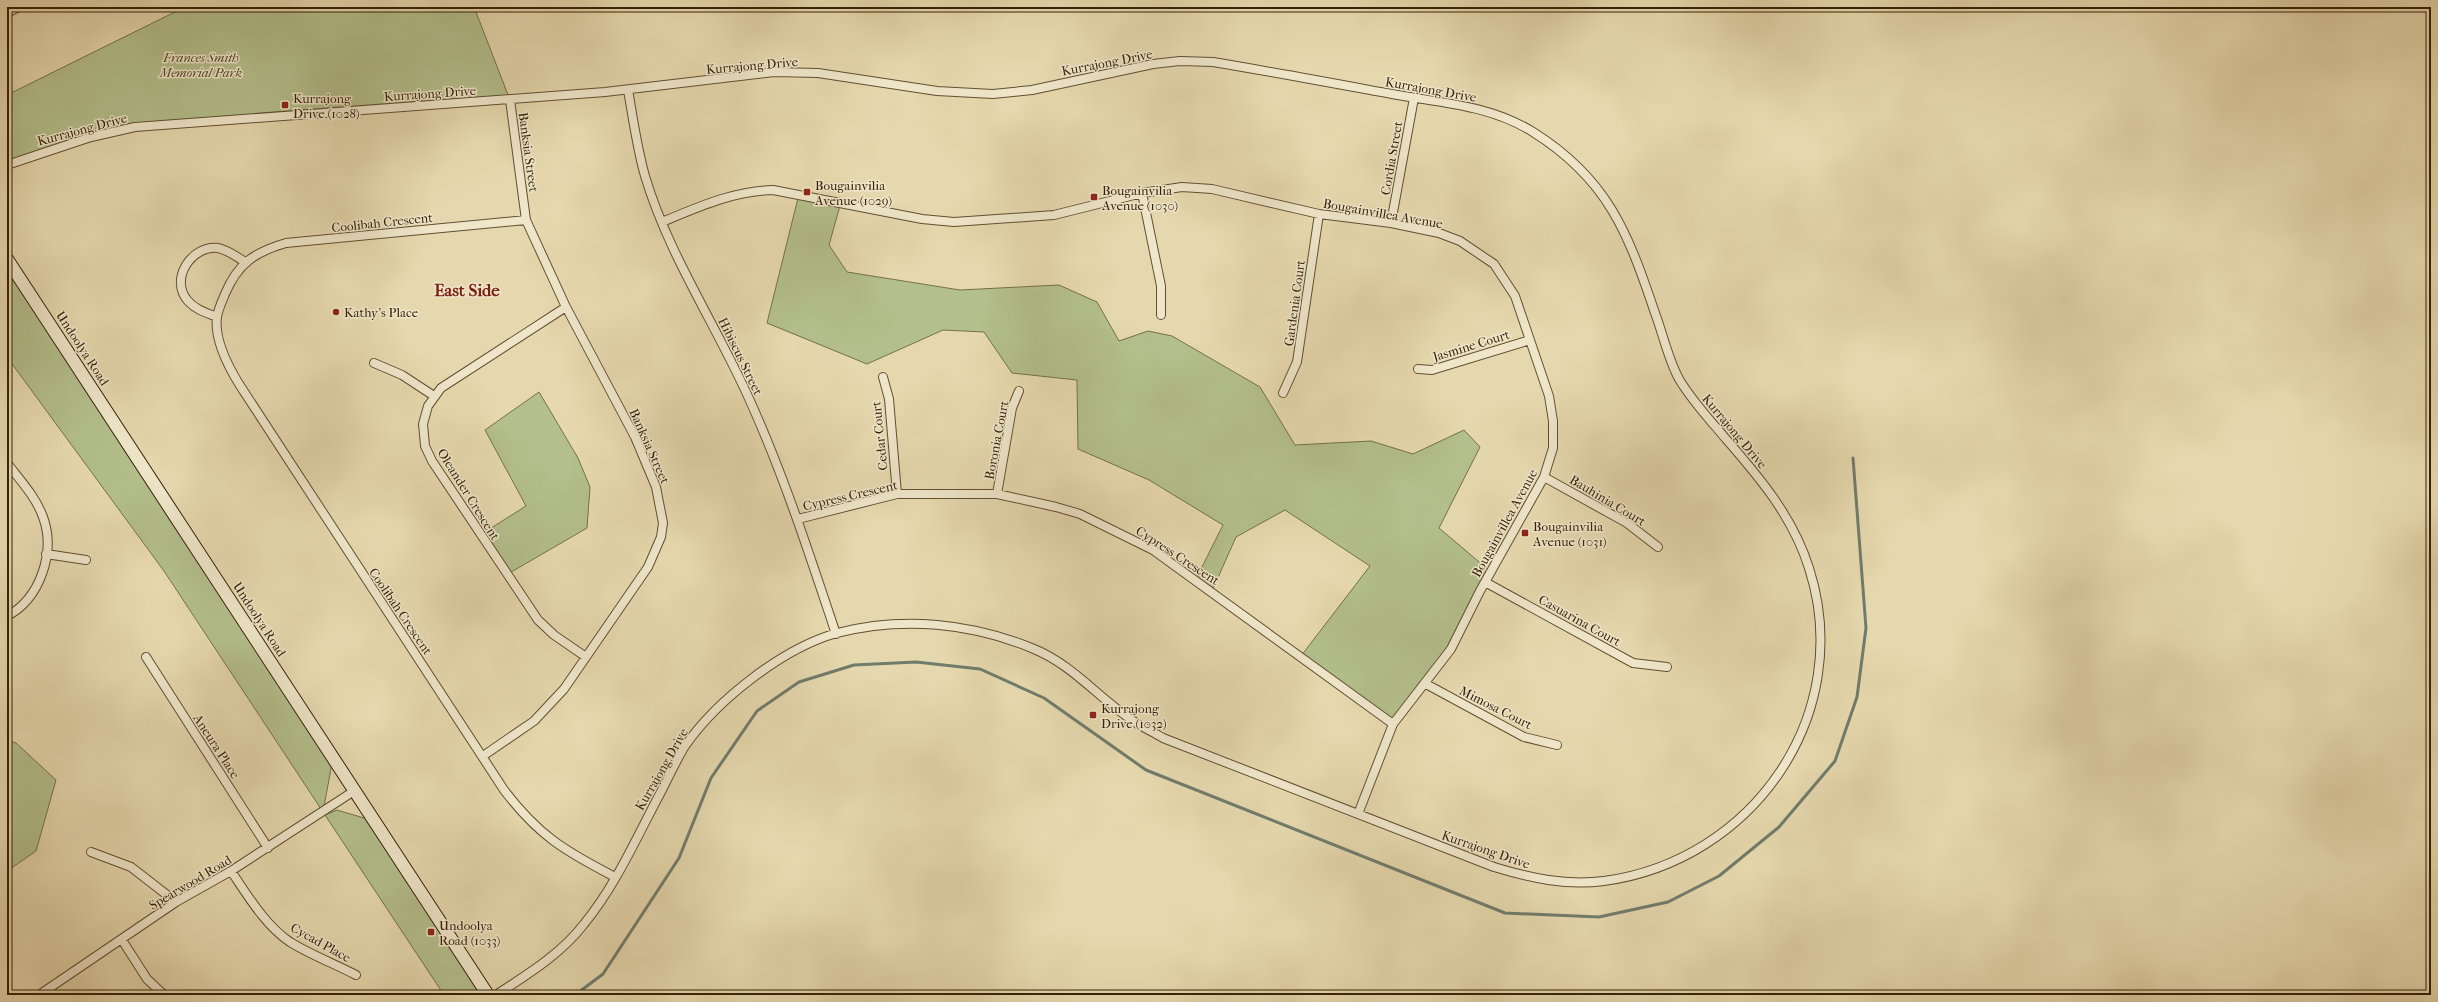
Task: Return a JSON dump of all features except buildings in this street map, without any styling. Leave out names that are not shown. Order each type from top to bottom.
[{"type":"main road","name":"Undoolya Road","points":[[7,260],[282,677],[354,791],[488,995]]},
{"type":"street","points":[[7,13],[20,7]]},
{"type":"street","name":"Kurrajong Drive","points":[[7,165],[84,139],[135,127],[628,90],[774,72],[813,72],[937,91],[993,94],[1032,90],[1130,68],[1180,61],[1213,62],[1414,98],[1460,104],[1506,118],[1530,130],[1577,165],[1596,187],[1628,238],[1677,376],[1695,404],[1777,501],[1797,535],[1810,570],[1816,598],[1819,660],[1814,695],[1807,723],[1778,777],[1760,799],[1726,831],[1680,859],[1660,868],[1603,881],[1556,882],[1526,876],[1494,867],[1163,738],[1129,718],[1093,687],[1064,667],[1037,650],[1005,638],[972,629],[907,624],[836,634],[777,661],[742,686],[702,723],[684,748],[600,903],[572,939],[541,965],[496,995]]},
{"type":"street","name":"Hibiscus Street","points":[[628,90],[645,175],[662,222],[677,258],[746,392],[798,519],[836,634]]},
{"type":"street","name":"Cordia Street","points":[[1391,223],[1414,98]]},
{"type":"street","name":"Banksia Street","points":[[483,756],[534,721],[564,689],[648,567],[661,537],[663,523],[656,487],[635,437],[566,307],[526,220],[510,100]]},
{"type":"street","name":"Bougainvillea Avenue","points":[[662,222],[722,198],[752,190],[773,190],[922,219],[954,222],[1013,220],[1054,215],[1142,193],[1182,187],[1212,189],[1319,214],[1391,223],[1438,233],[1460,240],[1494,264],[1515,296],[1549,396],[1553,421],[1552,448],[1544,477],[1485,582],[1451,649],[1426,684],[1393,724],[1358,814]]},
{"type":"street","points":[[1142,193],[1161,286],[1162,315]]},
{"type":"street","name":"Gardenia Court","points":[[1283,393],[1297,362],[1319,214]]},
{"type":"street","name":"Coolibah Crescent","points":[[526,220],[286,243],[260,251],[245,262],[231,280],[217,317],[223,350],[229,368],[391,618],[521,812],[541,831],[565,850],[615,877]]},
{"type":"street","points":[[217,317],[198,310],[187,300],[180,280],[182,271],[188,260],[206,249],[218,248],[229,252],[245,262]]},
{"type":"street","name":"Oleander Crescent","points":[[566,307],[445,385],[434,396],[428,406],[423,424],[426,446],[432,460],[538,620],[554,635],[586,657]]},
{"type":"street","name":"Jasmine Court","points":[[1418,369],[1432,370],[1530,340]]},
{"type":"street","points":[[374,363],[402,375],[434,396]]},
{"type":"street","name":"Cedar Court","points":[[883,377],[889,399],[897,494]]},
{"type":"street","name":"Boronia Court","points":[[997,494],[1012,408],[1019,390]]},
{"type":"street","points":[[7,463],[34,500],[43,517],[47,534],[46,554],[35,591],[29,600],[7,616]]},
{"type":"street","name":"Bauhinia Court","points":[[1544,477],[1627,523],[1658,547]]},
{"type":"street","name":"Cypress Crescent","points":[[798,519],[897,494],[997,494],[1080,514],[1153,550],[1393,724]]},
{"type":"street","points":[[46,554],[86,560]]},
{"type":"street","name":"Casuarina Court","points":[[1485,582],[1633,663],[1667,667]]},
{"type":"street","name":"Aneura Place","points":[[146,656],[268,848]]},
{"type":"street","name":"Mimosa Court","points":[[1426,684],[1524,737],[1557,745]]},
{"type":"street","name":"Spearwood Road","points":[[39,995],[176,902],[232,872],[354,791]]},
{"type":"street","points":[[91,852],[131,867],[176,902]]},
{"type":"street","name":"Cycad Place","points":[[232,872],[264,916],[290,941],[356,975]]},
{"type":"street","points":[[122,940],[147,979],[164,995]]},
{"type":"green space","name":"Frances Smith Memorial Park","points":[[185,7],[474,7],[510,100],[135,127],[7,165],[7,95]]},
{"type":"green space","points":[[799,194],[841,202],[829,245],[847,272],[960,290],[1059,285],[1097,302],[1119,341],[1148,331],[1172,336],[1260,387],[1295,445],[1371,441],[1413,454],[1464,430],[1480,447],[1439,528],[1491,572],[1451,649],[1393,724],[1301,656],[1370,566],[1285,510],[1236,537],[1212,591],[1196,579],[1223,525],[1149,480],[1078,449],[1077,380],[1012,373],[984,332],[943,330],[867,364],[767,323]]},
{"type":"green space","points":[[7,260],[333,758],[323,812],[164,571],[7,357]]},
{"type":"green space","points":[[539,392],[578,458],[590,487],[587,528],[506,575],[480,535],[526,506],[485,430]]},
{"type":"green space","points":[[7,740],[16,743],[56,780],[36,851],[10,869],[7,865]]},
{"type":"green space","points":[[337,810],[374,821],[488,995],[444,995],[325,815]]},
{"type":"waterway","points":[[575,995],[603,974],[679,858],[711,778],[757,711],[799,682],[854,665],[916,662],[980,669],[1044,698],[1146,770],[1505,913],[1599,917],[1668,902],[1719,876],[1779,827],[1835,761],[1857,697],[1866,628],[1853,458]]},
{"type":"place","name":"Kurrajong Drive (1028)","points":[[285,105]]},
{"type":"place","name":"Bougainvilia Avenue (1029)","points":[[807,192]]},
{"type":"place","name":"Bougainvilia Avenue (1030)","points":[[1094,197]]},
{"type":"place","name":"Kathy's Place","points":[[336,312]]},
{"type":"place","name":"Bougainvilia Avenue (1031)","points":[[1525,533]]},
{"type":"place","name":"Kurrajong Drive (1032)","points":[[1093,715]]},
{"type":"place","name":"Undoolya Road (1033)","points":[[431,932]]},
{"type":"district","name":"East Side","points":[[467,290]]}]
